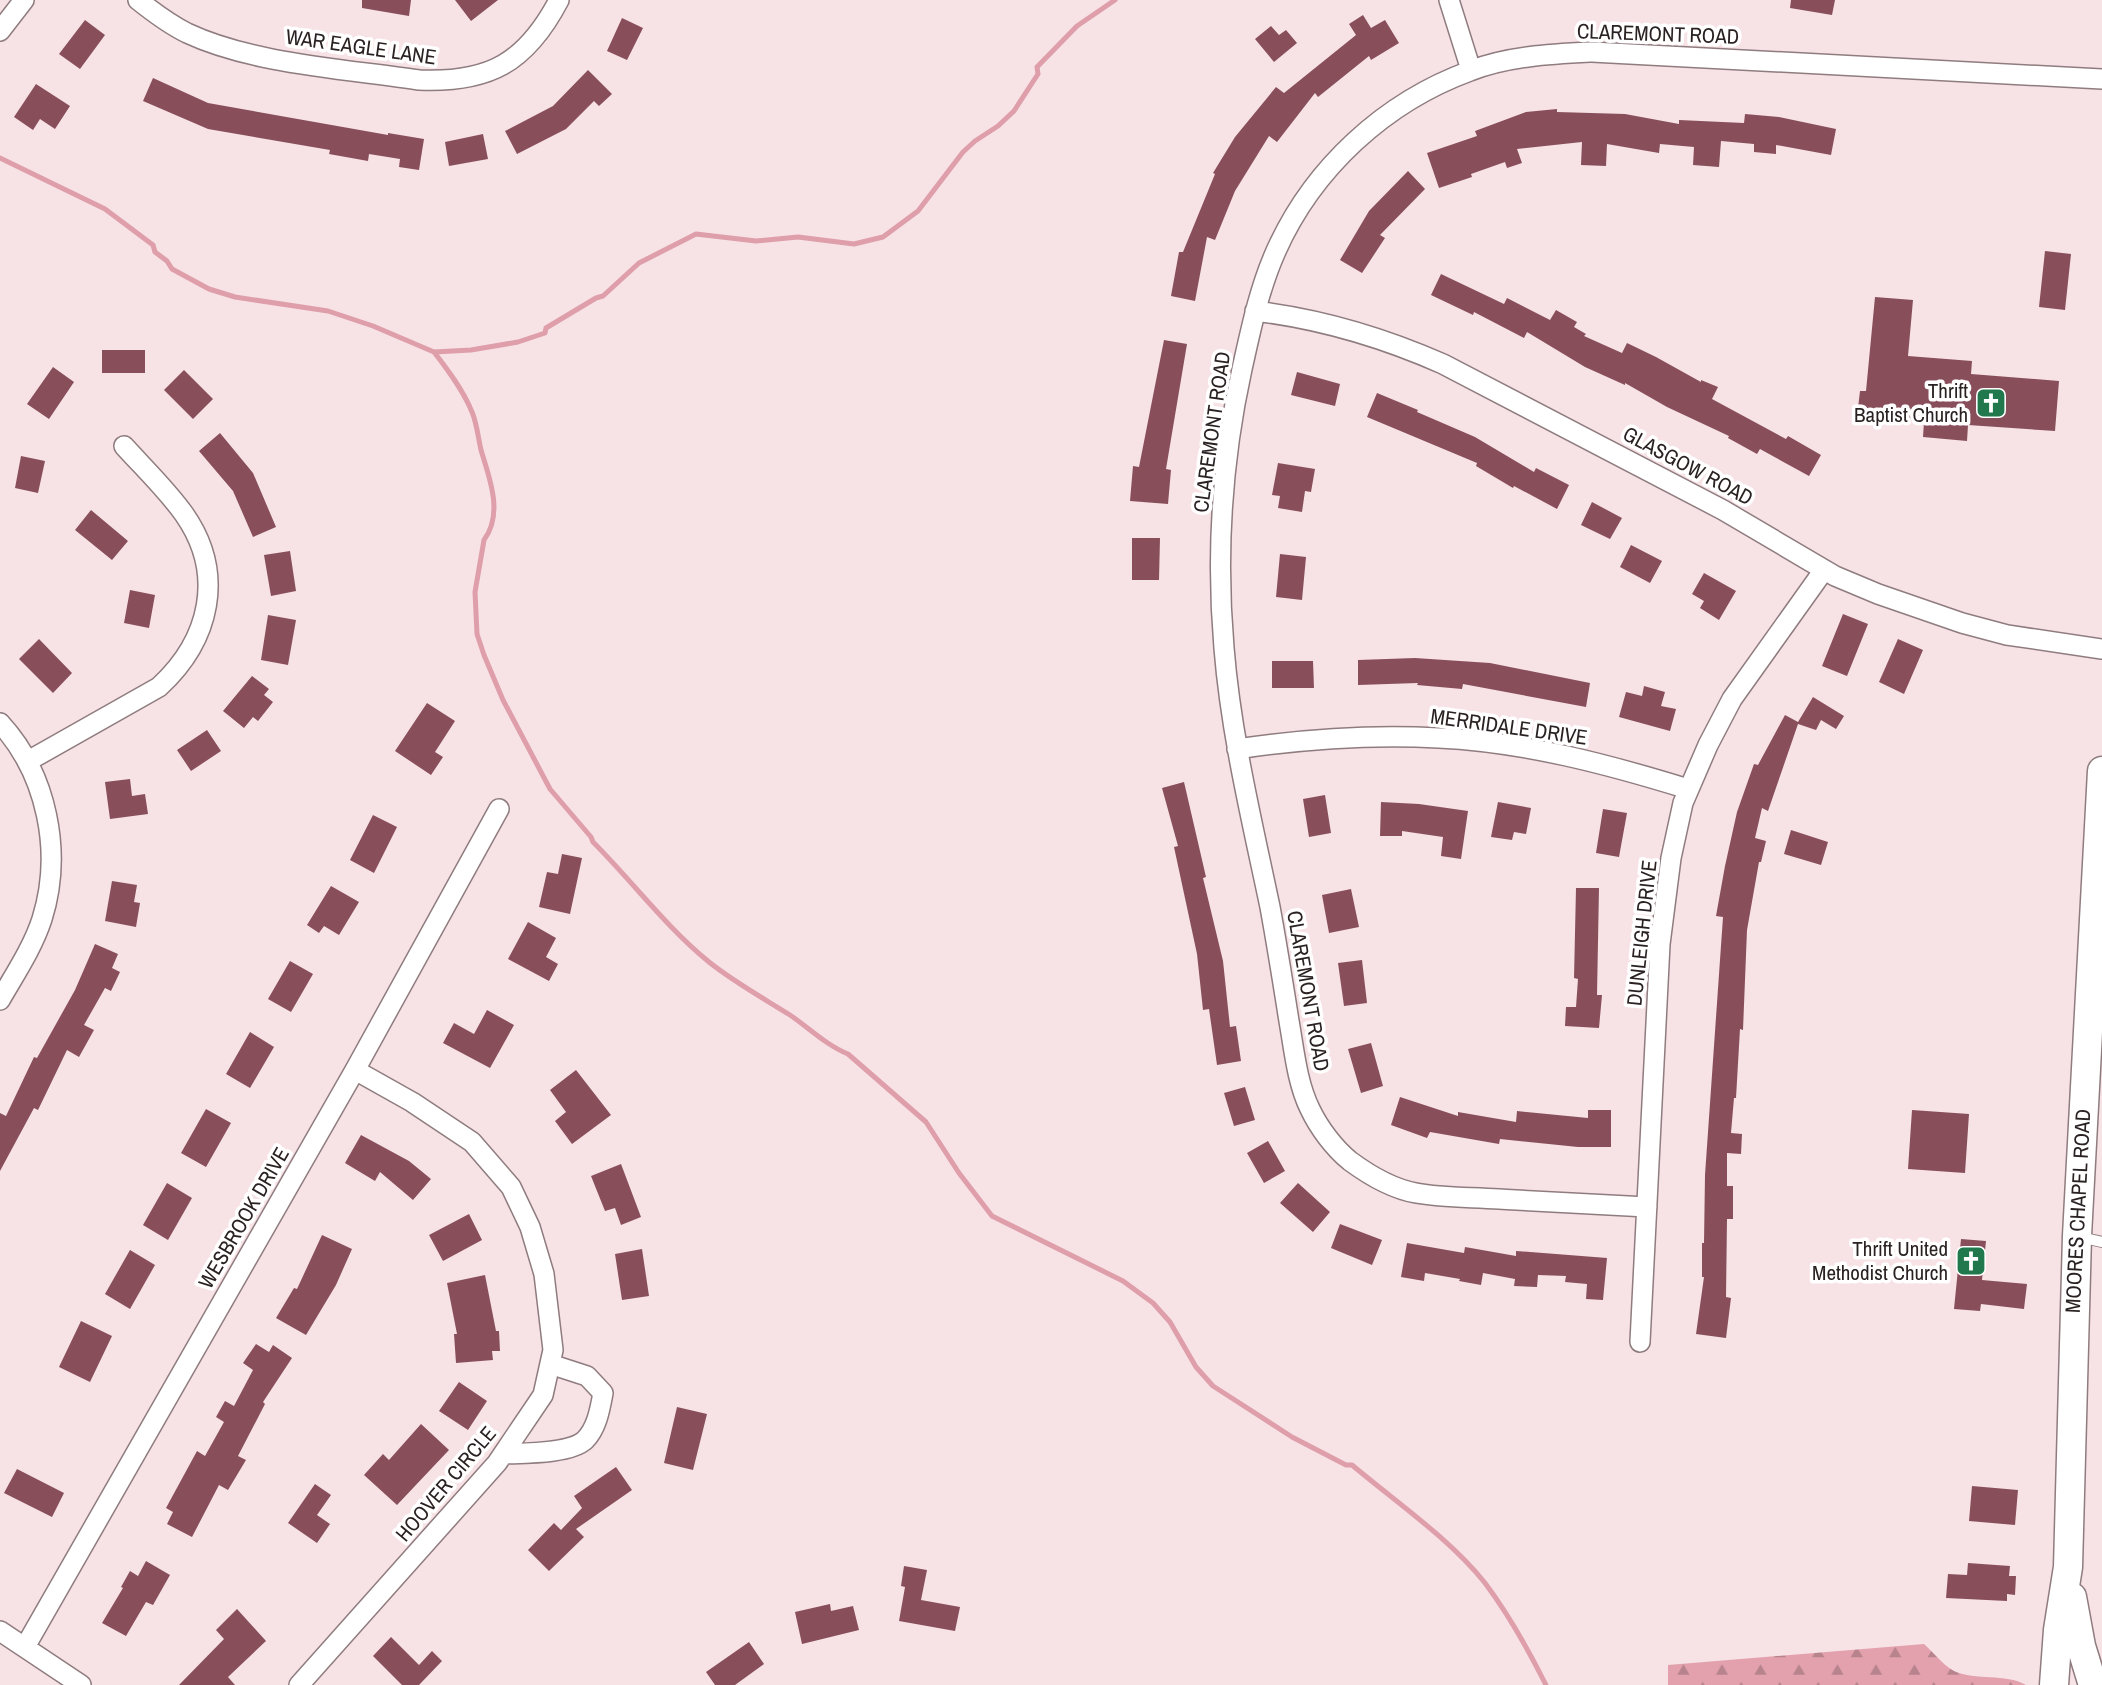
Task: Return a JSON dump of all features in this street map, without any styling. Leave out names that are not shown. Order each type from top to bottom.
[{"type":"main road","name":"MOORES CHAPEL ROAD","points":[[2067,1567],[2089,1239],[2102,771]]},
{"type":"main road","points":[[2067,1567],[2076,1624],[2093,1685]]},
{"type":"main road","points":[[2054,1685],[2067,1567]]},
{"type":"street","points":[[0,31],[24,0]]},
{"type":"street","name":"WAR EAGLE LANE","points":[[138,0],[186,32],[236,51],[419,80],[447,81],[487,73],[509,61],[529,45],[545,27],[559,0]]},
{"type":"street","points":[[1449,0],[1471,70]]},
{"type":"street","name":"CLAREMONT ROAD","points":[[1647,1207],[1417,1193],[1381,1181],[1350,1160],[1338,1149],[1310,1110],[1294,1052],[1275,936],[1237,749],[1223,645],[1221,526],[1235,403],[1255,312],[1275,253],[1288,228],[1327,170],[1372,127],[1434,87],[1471,70],[1499,62],[1592,52],[2102,79]]},
{"type":"street","name":"GLASGOW ROAD","points":[[1255,312],[1297,316],[1349,329],[1397,344],[1443,364],[1723,510],[1824,570],[1878,594],[1962,623],[2007,635],[2102,649]]},
{"type":"street","points":[[27,761],[159,687],[176,672],[191,652],[201,628],[208,590],[205,562],[198,537],[184,513],[124,446]]},
{"type":"street","name":"DUNLEIGH DRIVE","points":[[1640,1342],[1661,933],[1671,858],[1688,789],[1732,699],[1824,570]]},
{"type":"street","points":[[0,723],[12,736],[27,761],[42,796],[48,819],[50,878],[41,920],[32,943],[0,1000]]},
{"type":"street","name":"MERRIDALE DRIVE","points":[[1237,749],[1306,739],[1373,736],[1469,740],[1584,760],[1688,789]]},
{"type":"street","name":"WESBROOK DRIVE","points":[[25,1647],[355,1070],[499,809]]},
{"type":"street","name":"HOOVER CIRCLE","points":[[299,1685],[424,1547],[503,1454],[542,1395],[553,1350],[544,1274],[530,1227],[511,1187],[472,1142],[412,1102],[355,1070]]},
{"type":"street","points":[[503,1454],[551,1452],[584,1441],[599,1416],[603,1394],[587,1376],[550,1364]]},
{"type":"street","points":[[0,1631],[81,1685]]},
{"type":"green space","points":[[1924,1644],[1954,1671],[1972,1676],[2009,1679],[2026,1685],[1668,1685],[1668,1665]]},
{"type":"building","points":[[362,0],[411,0],[409,16],[362,8]]},
{"type":"building","points":[[455,0],[498,0],[471,21]]},
{"type":"building","points":[[1791,0],[1835,0],[1832,15],[1790,8]]},
{"type":"building","points":[[1363,15],[1371,28],[1385,20],[1399,43],[1371,60],[1369,56],[1318,97],[1315,93],[1277,142],[1269,136],[1235,191],[1215,240],[1207,237],[1195,301],[1171,296],[1179,252],[1183,252],[1215,174],[1213,173],[1235,137],[1276,87],[1284,93],[1356,35],[1349,24]]},
{"type":"building","points":[[622,18],[643,28],[627,60],[607,51]]},
{"type":"building","points":[[85,20],[105,35],[80,69],[59,54]]},
{"type":"building","points":[[1271,26],[1279,35],[1286,30],[1297,43],[1274,62],[1255,39]]},
{"type":"building","points":[[588,70],[612,94],[599,106],[594,101],[566,129],[517,154],[505,131],[553,106]]},
{"type":"building","points":[[153,78],[208,103],[424,139],[419,170],[399,167],[400,159],[369,154],[368,161],[329,154],[330,150],[208,129],[143,101]]},
{"type":"building","points":[[36,84],[70,106],[55,129],[40,119],[33,130],[14,117]]},
{"type":"building","points":[[1557,109],[1557,112],[1625,114],[1679,124],[1679,120],[1744,123],[1745,114],[1779,117],[1836,129],[1831,155],[1776,145],[1776,154],[1754,152],[1754,144],[1721,141],[1719,167],[1693,165],[1694,147],[1660,144],[1659,153],[1607,144],[1606,166],[1581,165],[1582,142],[1517,149],[1522,163],[1507,168],[1505,162],[1439,188],[1427,153],[1477,136],[1475,131],[1526,112]]},
{"type":"building","points":[[483,134],[488,159],[449,166],[445,142]]},
{"type":"building","points":[[1408,171],[1425,189],[1380,235],[1385,238],[1362,273],[1340,260],[1369,211]]},
{"type":"building","points":[[2045,251],[2071,254],[2065,310],[2039,307]]},
{"type":"building","points":[[1441,274],[1504,304],[1507,298],[1550,320],[1556,310],[1577,322],[1574,327],[1586,334],[1584,336],[1622,353],[1627,343],[1701,382],[1718,387],[1712,399],[1821,455],[1809,476],[1760,449],[1757,454],[1728,438],[1729,436],[1667,407],[1625,383],[1585,367],[1527,332],[1524,338],[1474,312],[1473,315],[1431,295]]},
{"type":"building","points":[[1875,297],[1913,300],[1908,356],[1972,361],[1971,374],[2059,381],[2055,431],[1968,425],[1967,441],[1923,437],[1924,422],[1857,417],[1860,391],[1866,391]]},
{"type":"building","points":[[1164,340],[1187,344],[1166,469],[1171,470],[1168,504],[1130,501],[1133,466],[1139,467]]},
{"type":"building","points":[[102,350],[145,350],[145,373],[102,373]]},
{"type":"building","points":[[53,367],[74,382],[49,419],[27,404]]},
{"type":"building","points":[[184,370],[213,399],[193,419],[164,390]]},
{"type":"building","points":[[1297,372],[1340,384],[1335,406],[1291,395]]},
{"type":"building","points":[[1377,393],[1475,437],[1534,472],[1536,468],[1569,485],[1557,509],[1514,486],[1513,488],[1476,466],[1477,463],[1367,417]]},
{"type":"building","points":[[220,433],[253,473],[276,527],[253,537],[233,491],[199,451]]},
{"type":"building","points":[[21,456],[45,461],[38,493],[15,488]]},
{"type":"building","points":[[1278,463],[1315,469],[1311,492],[1305,491],[1302,512],[1278,508],[1280,496],[1272,495]]},
{"type":"building","points":[[1592,502],[1622,518],[1610,539],[1581,525]]},
{"type":"building","points":[[91,510],[128,541],[112,560],[75,530]]},
{"type":"building","points":[[1132,538],[1160,538],[1159,580],[1132,580]]},
{"type":"building","points":[[1631,545],[1662,561],[1650,583],[1620,567]]},
{"type":"building","points":[[290,551],[296,591],[271,596],[264,555]]},
{"type":"building","points":[[1280,554],[1306,557],[1302,600],[1276,597]]},
{"type":"building","points":[[1704,573],[1736,591],[1719,620],[1700,608],[1704,601],[1692,594]]},
{"type":"building","points":[[130,590],[155,595],[149,628],[124,623]]},
{"type":"building","points":[[1843,614],[1868,624],[1847,676],[1822,666]]},
{"type":"building","points":[[268,615],[296,620],[288,665],[261,660]]},
{"type":"building","points":[[39,639],[72,673],[53,693],[19,659]]},
{"type":"building","points":[[1898,639],[1923,650],[1904,694],[1879,682]]},
{"type":"building","points":[[1415,658],[1490,663],[1590,683],[1586,707],[1463,684],[1462,689],[1417,685],[1418,683],[1358,685],[1358,660]]},
{"type":"building","points":[[1272,661],[1313,661],[1314,688],[1272,688]]},
{"type":"building","points":[[252,676],[269,689],[264,695],[273,702],[258,721],[253,717],[244,728],[223,711]]},
{"type":"building","points":[[1644,686],[1665,692],[1661,706],[1676,709],[1670,731],[1619,717],[1626,692],[1642,696]]},
{"type":"building","points":[[1813,697],[1844,716],[1836,729],[1821,720],[1816,730],[1798,724],[1768,811],[1762,808],[1755,838],[1766,841],[1759,862],[1747,930],[1743,1030],[1740,1029],[1731,1133],[1742,1134],[1741,1154],[1727,1153],[1727,1186],[1733,1186],[1733,1219],[1727,1219],[1726,1297],[1731,1298],[1726,1338],[1696,1334],[1704,1277],[1702,1243],[1705,1175],[1723,917],[1716,916],[1725,866],[1737,812],[1754,764],[1758,765],[1785,715],[1798,722]]},
{"type":"building","points":[[427,703],[455,721],[435,752],[443,757],[431,775],[395,751]]},
{"type":"building","points":[[207,730],[221,751],[191,771],[177,750]]},
{"type":"building","points":[[130,779],[132,796],[145,794],[148,814],[110,819],[105,782]]},
{"type":"building","points":[[1184,782],[1223,961],[1230,1027],[1236,1026],[1241,1061],[1217,1065],[1209,1009],[1203,1010],[1197,954],[1174,847],[1178,846],[1162,788]]},
{"type":"building","points":[[1325,795],[1331,833],[1309,837],[1303,799]]},
{"type":"building","points":[[1381,802],[1468,811],[1461,859],[1441,856],[1443,837],[1402,831],[1402,836],[1380,836]]},
{"type":"building","points":[[1498,802],[1531,808],[1526,834],[1514,832],[1512,840],[1491,837]]},
{"type":"building","points":[[1603,809],[1627,813],[1619,857],[1596,853]]},
{"type":"building","points":[[373,815],[397,827],[374,873],[350,860]]},
{"type":"building","points":[[1791,830],[1828,842],[1821,865],[1784,854]]},
{"type":"building","points":[[562,854],[582,858],[570,914],[539,907],[547,872],[558,874]]},
{"type":"building","points":[[112,881],[137,885],[134,902],[140,903],[136,927],[105,921]]},
{"type":"building","points":[[331,886],[359,902],[339,935],[324,926],[319,933],[307,925]]},
{"type":"building","points":[[1576,888],[1599,888],[1597,995],[1602,995],[1599,1028],[1565,1026],[1566,1007],[1576,1007]]},
{"type":"building","points":[[1351,889],[1359,927],[1329,933],[1322,895]]},
{"type":"building","points":[[528,922],[556,938],[546,957],[558,964],[549,981],[508,959]]},
{"type":"building","points":[[95,944],[118,954],[112,968],[120,972],[111,991],[105,988],[84,1025],[94,1030],[79,1057],[67,1050],[38,1110],[34,1108],[0,1171],[0,1113],[6,1116],[34,1057],[37,1058],[75,990]]},
{"type":"building","points":[[1362,960],[1367,1003],[1344,1006],[1338,963]]},
{"type":"building","points":[[290,961],[313,974],[291,1012],[268,999]]},
{"type":"building","points":[[487,1010],[514,1025],[490,1068],[443,1043],[454,1023],[474,1034]]},
{"type":"building","points":[[250,1032],[274,1047],[250,1088],[226,1074]]},
{"type":"building","points":[[1371,1043],[1383,1086],[1361,1093],[1348,1049]]},
{"type":"building","points":[[576,1070],[611,1115],[572,1144],[555,1121],[566,1112],[550,1090]]},
{"type":"building","points":[[1245,1087],[1255,1120],[1234,1126],[1224,1093]]},
{"type":"building","points":[[1400,1097],[1458,1116],[1458,1112],[1516,1122],[1517,1111],[1588,1118],[1588,1110],[1611,1110],[1611,1147],[1578,1147],[1500,1139],[1499,1144],[1430,1132],[1427,1138],[1391,1125]]},
{"type":"building","points":[[206,1109],[231,1123],[206,1167],[181,1153]]},
{"type":"building","points":[[1912,1110],[1969,1114],[1965,1173],[1908,1169]]},
{"type":"building","points":[[361,1135],[409,1161],[431,1179],[413,1200],[380,1172],[375,1181],[345,1163]]},
{"type":"building","points":[[1268,1141],[1285,1171],[1264,1183],[1247,1153]]},
{"type":"building","points":[[621,1164],[641,1217],[621,1225],[615,1208],[605,1211],[591,1176]]},
{"type":"building","points":[[167,1183],[192,1198],[168,1240],[143,1225]]},
{"type":"building","points":[[1298,1183],[1330,1212],[1313,1232],[1280,1203]]},
{"type":"building","points":[[469,1214],[482,1240],[443,1261],[429,1235]]},
{"type":"building","points":[[1340,1224],[1382,1240],[1372,1265],[1331,1248]]},
{"type":"building","points":[[322,1235],[352,1249],[336,1285],[306,1335],[276,1318],[294,1288],[297,1289]]},
{"type":"building","name":"Thrift United Methodist Church","points":[[1961,1239],[1986,1241],[1982,1280],[2027,1284],[2024,1309],[1981,1304],[1980,1311],[1954,1309]]},
{"type":"building","points":[[1407,1243],[1464,1253],[1465,1247],[1516,1256],[1516,1251],[1607,1258],[1603,1300],[1586,1299],[1587,1284],[1565,1282],[1566,1276],[1538,1275],[1537,1287],[1514,1286],[1515,1279],[1483,1273],[1481,1285],[1425,1273],[1424,1281],[1401,1277]]},
{"type":"building","points":[[642,1249],[649,1296],[622,1300],[615,1254]]},
{"type":"building","points":[[130,1250],[155,1265],[130,1309],[105,1294]]},
{"type":"building","points":[[485,1275],[496,1331],[499,1331],[500,1351],[492,1351],[493,1360],[456,1363],[454,1334],[457,1334],[447,1283]]},
{"type":"building","points":[[81,1321],[112,1336],[90,1382],[59,1367]]},
{"type":"building","points":[[256,1344],[269,1352],[273,1345],[292,1358],[263,1402],[265,1404],[238,1456],[246,1460],[228,1490],[219,1485],[192,1537],[167,1524],[173,1512],[166,1508],[197,1451],[205,1456],[224,1422],[216,1417],[225,1401],[234,1406],[253,1370],[243,1363]]},
{"type":"building","points":[[459,1382],[487,1401],[468,1430],[439,1411]]},
{"type":"building","points":[[677,1407],[707,1414],[693,1470],[664,1463]]},
{"type":"building","points":[[421,1424],[449,1450],[397,1505],[364,1475],[383,1454],[389,1460]]},
{"type":"building","points":[[616,1467],[632,1490],[576,1529],[584,1537],[549,1571],[528,1550],[554,1523],[561,1530],[582,1508],[574,1496]]},
{"type":"building","points":[[17,1469],[64,1493],[52,1517],[4,1493]]},
{"type":"building","points":[[315,1484],[331,1495],[317,1515],[330,1524],[317,1543],[288,1523]]},
{"type":"building","points":[[1972,1486],[2018,1490],[2015,1525],[1969,1521]]},
{"type":"building","points":[[146,1561],[170,1575],[153,1605],[146,1602],[126,1636],[102,1623],[130,1571],[138,1576]]},
{"type":"building","points":[[1968,1563],[2010,1566],[2009,1576],[2016,1576],[2015,1595],[2007,1594],[2007,1601],[1946,1598],[1948,1574],[1967,1575]]},
{"type":"building","points":[[904,1566],[927,1570],[921,1600],[960,1607],[955,1631],[899,1621],[905,1587],[901,1586]]},
{"type":"building","points":[[830,1604],[831,1611],[853,1606],[859,1630],[802,1644],[795,1612]]},
{"type":"building","points":[[237,1609],[266,1641],[228,1677],[235,1685],[179,1685],[224,1639],[216,1630]]},
{"type":"building","points":[[391,1637],[419,1665],[432,1651],[442,1661],[419,1685],[402,1685],[373,1656]]},
{"type":"building","points":[[749,1642],[764,1664],[735,1685],[715,1685],[706,1672]]},
{"type":"waterway","points":[[0,158],[105,209],[153,245],[155,252],[167,261],[172,269],[209,289],[235,297],[328,311],[373,326],[434,352],[471,350],[518,342],[545,333],[546,328],[603,296],[639,263],[696,234],[756,241],[798,237],[854,244],[883,237],[918,211],[963,152],[1014,111],[1038,74],[1037,67],[1077,26],[1115,0]]},
{"type":"waterway","points":[[434,352],[460,388],[472,412],[493,495],[493,518],[484,540],[475,592],[477,634],[503,700],[550,789],[593,842],[664,919],[709,962],[848,1054],[926,1122],[959,1173],[992,1216],[1123,1281],[1153,1303],[1170,1322],[1196,1367],[1213,1386],[1292,1437],[1346,1465],[1352,1465],[1456,1551],[1494,1595],[1518,1632],[1546,1685]]},
{"type":"place","name":"Thrift Baptist Church","points":[[1991,403]]},
{"type":"place","name":"Thrift United Methodist Church","points":[[1971,1261]]}]
